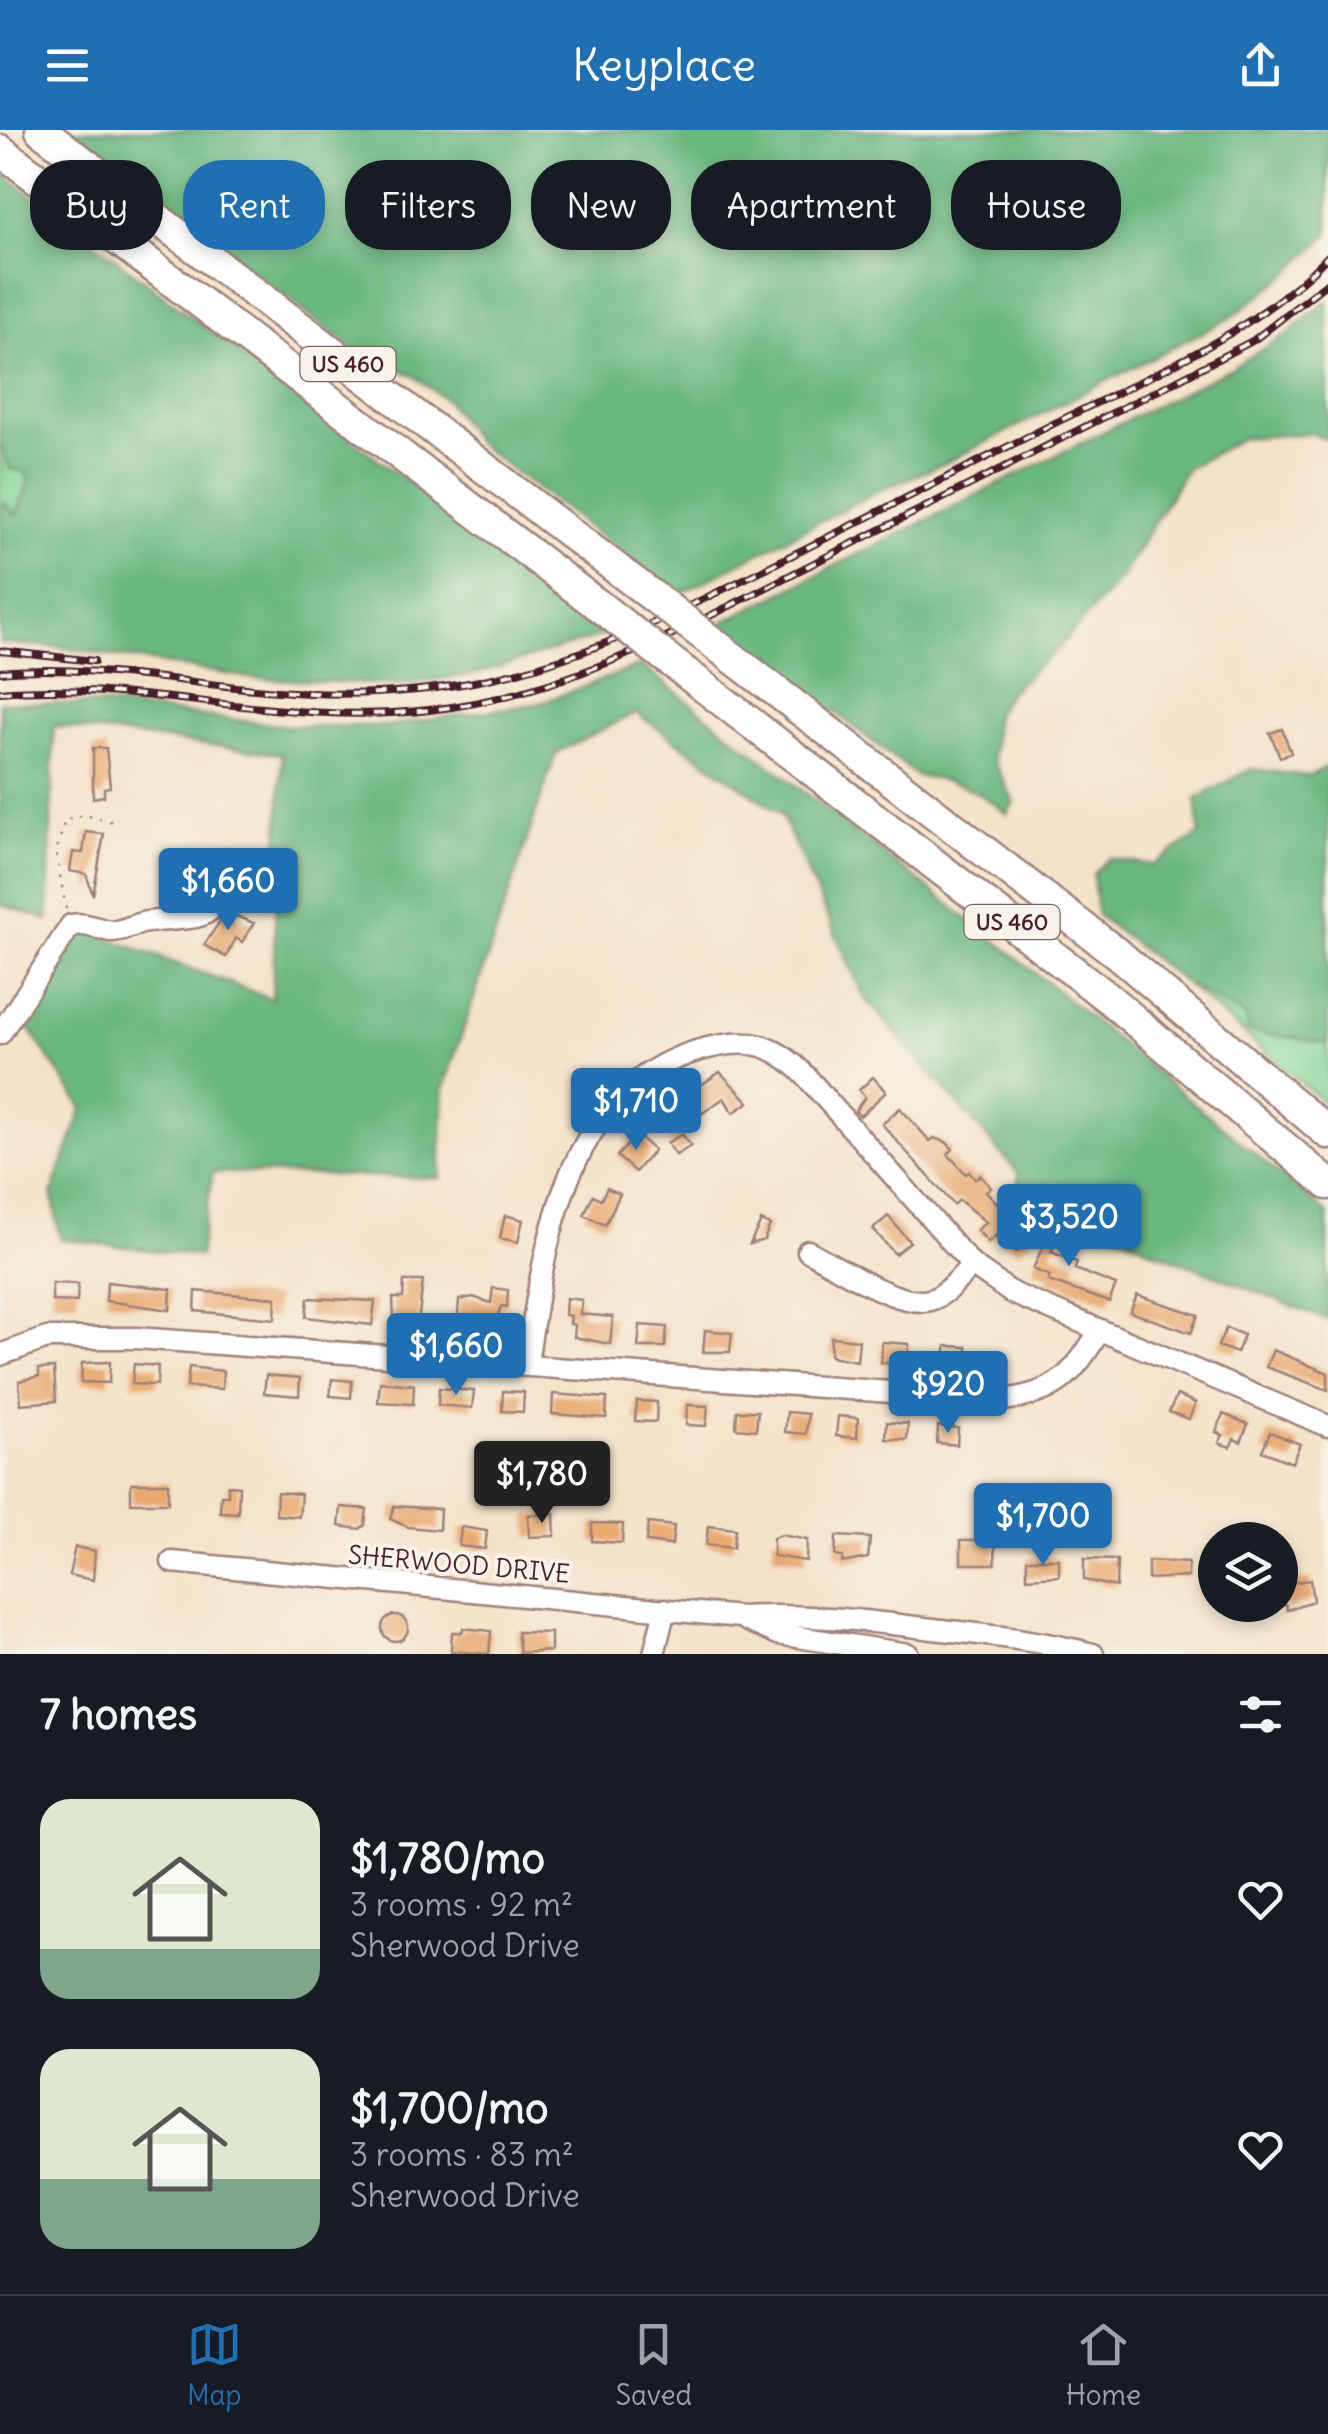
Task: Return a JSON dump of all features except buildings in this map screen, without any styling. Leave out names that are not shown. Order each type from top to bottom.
[{"type":"highway","name":"US 460","points":[[41,130],[1119,955],[1328,1132]]},
{"type":"highway","name":"US 460","points":[[0,150],[1108,998],[1328,1184]]},
{"type":"street","points":[[0,1034],[71,925],[116,931],[145,922],[198,919],[209,914],[221,896],[223,860]]},
{"type":"street","points":[[527,1364],[544,1259],[557,1209],[575,1158],[598,1122],[624,1094],[661,1066],[733,1042],[761,1043],[782,1053],[972,1265],[1012,1293],[1328,1426]]},
{"type":"street","points":[[808,1251],[896,1297],[917,1301],[943,1293],[972,1265]]},
{"type":"street","points":[[0,1355],[37,1340],[75,1336],[527,1364],[760,1386],[1003,1400],[1032,1396],[1060,1384],[1100,1330]]},
{"type":"street","name":"SHERWOOD DRIVE","points":[[172,1562],[740,1617],[777,1614],[885,1623],[1050,1642],[1093,1654]]},
{"type":"street","points":[[654,1654],[666,1609]]},
{"type":"street","name":"SHERWOOD DRIVE","points":[[740,1617],[778,1634],[908,1654]]},
{"type":"path","points":[[71,925],[57,878],[56,852],[65,820],[84,816],[112,822]]},
{"type":"green space","points":[[66,130],[1328,130],[1328,234],[1290,272],[1232,317],[943,464],[878,491],[678,595],[478,444],[446,400],[413,375],[357,352],[223,250],[325,250],[325,160],[183,160],[183,219],[163,204],[163,160],[105,160]]},
{"type":"green space","points":[[0,171],[30,194],[30,250],[104,250],[607,634],[475,674],[398,685],[251,678],[59,647],[0,643],[0,505],[6,504],[16,515],[30,480],[26,472],[10,469],[0,443]]},
{"type":"green space","points":[[1328,301],[1328,440],[1310,433],[1242,438],[1186,469],[1122,576],[1058,648],[1009,692],[995,714],[993,760],[1014,802],[1007,814],[965,787],[917,776],[721,623],[1233,367],[1287,334]]},
{"type":"green space","points":[[0,443],[10,468],[26,472],[28,478],[26,497],[12,516],[6,504],[0,505]]},
{"type":"green space","points":[[641,665],[1001,945],[1328,1214],[1328,1320],[1161,1254],[1017,1186],[1019,1174],[864,997],[781,814],[636,713],[556,753],[444,1087],[440,1178],[213,1172],[199,1256],[60,1239],[52,1193],[83,1108],[20,1015],[69,934],[81,928],[272,999],[282,754],[54,726],[48,920],[0,904],[0,702],[108,705],[287,726],[386,726],[541,703]]},
{"type":"green space","points":[[1328,766],[1328,1043],[1247,1031],[1248,1018],[1185,983],[1097,915],[1093,874],[1109,858],[1153,865],[1200,834],[1196,799],[1251,769],[1308,776]]},
{"type":"green space","points":[[1185,983],[1249,1018],[1247,1031],[1328,1043],[1328,1106]]},
{"type":"railway","points":[[0,672],[66,670],[265,690],[376,693],[427,689],[526,670],[626,635],[677,612],[1161,371],[1267,309],[1328,256]]},
{"type":"railway","points":[[0,692],[107,692],[268,709],[375,714],[481,702],[531,689],[675,633],[1172,383],[1254,340],[1328,282]]},
{"type":"railway","points":[[0,651],[94,661]]}]
